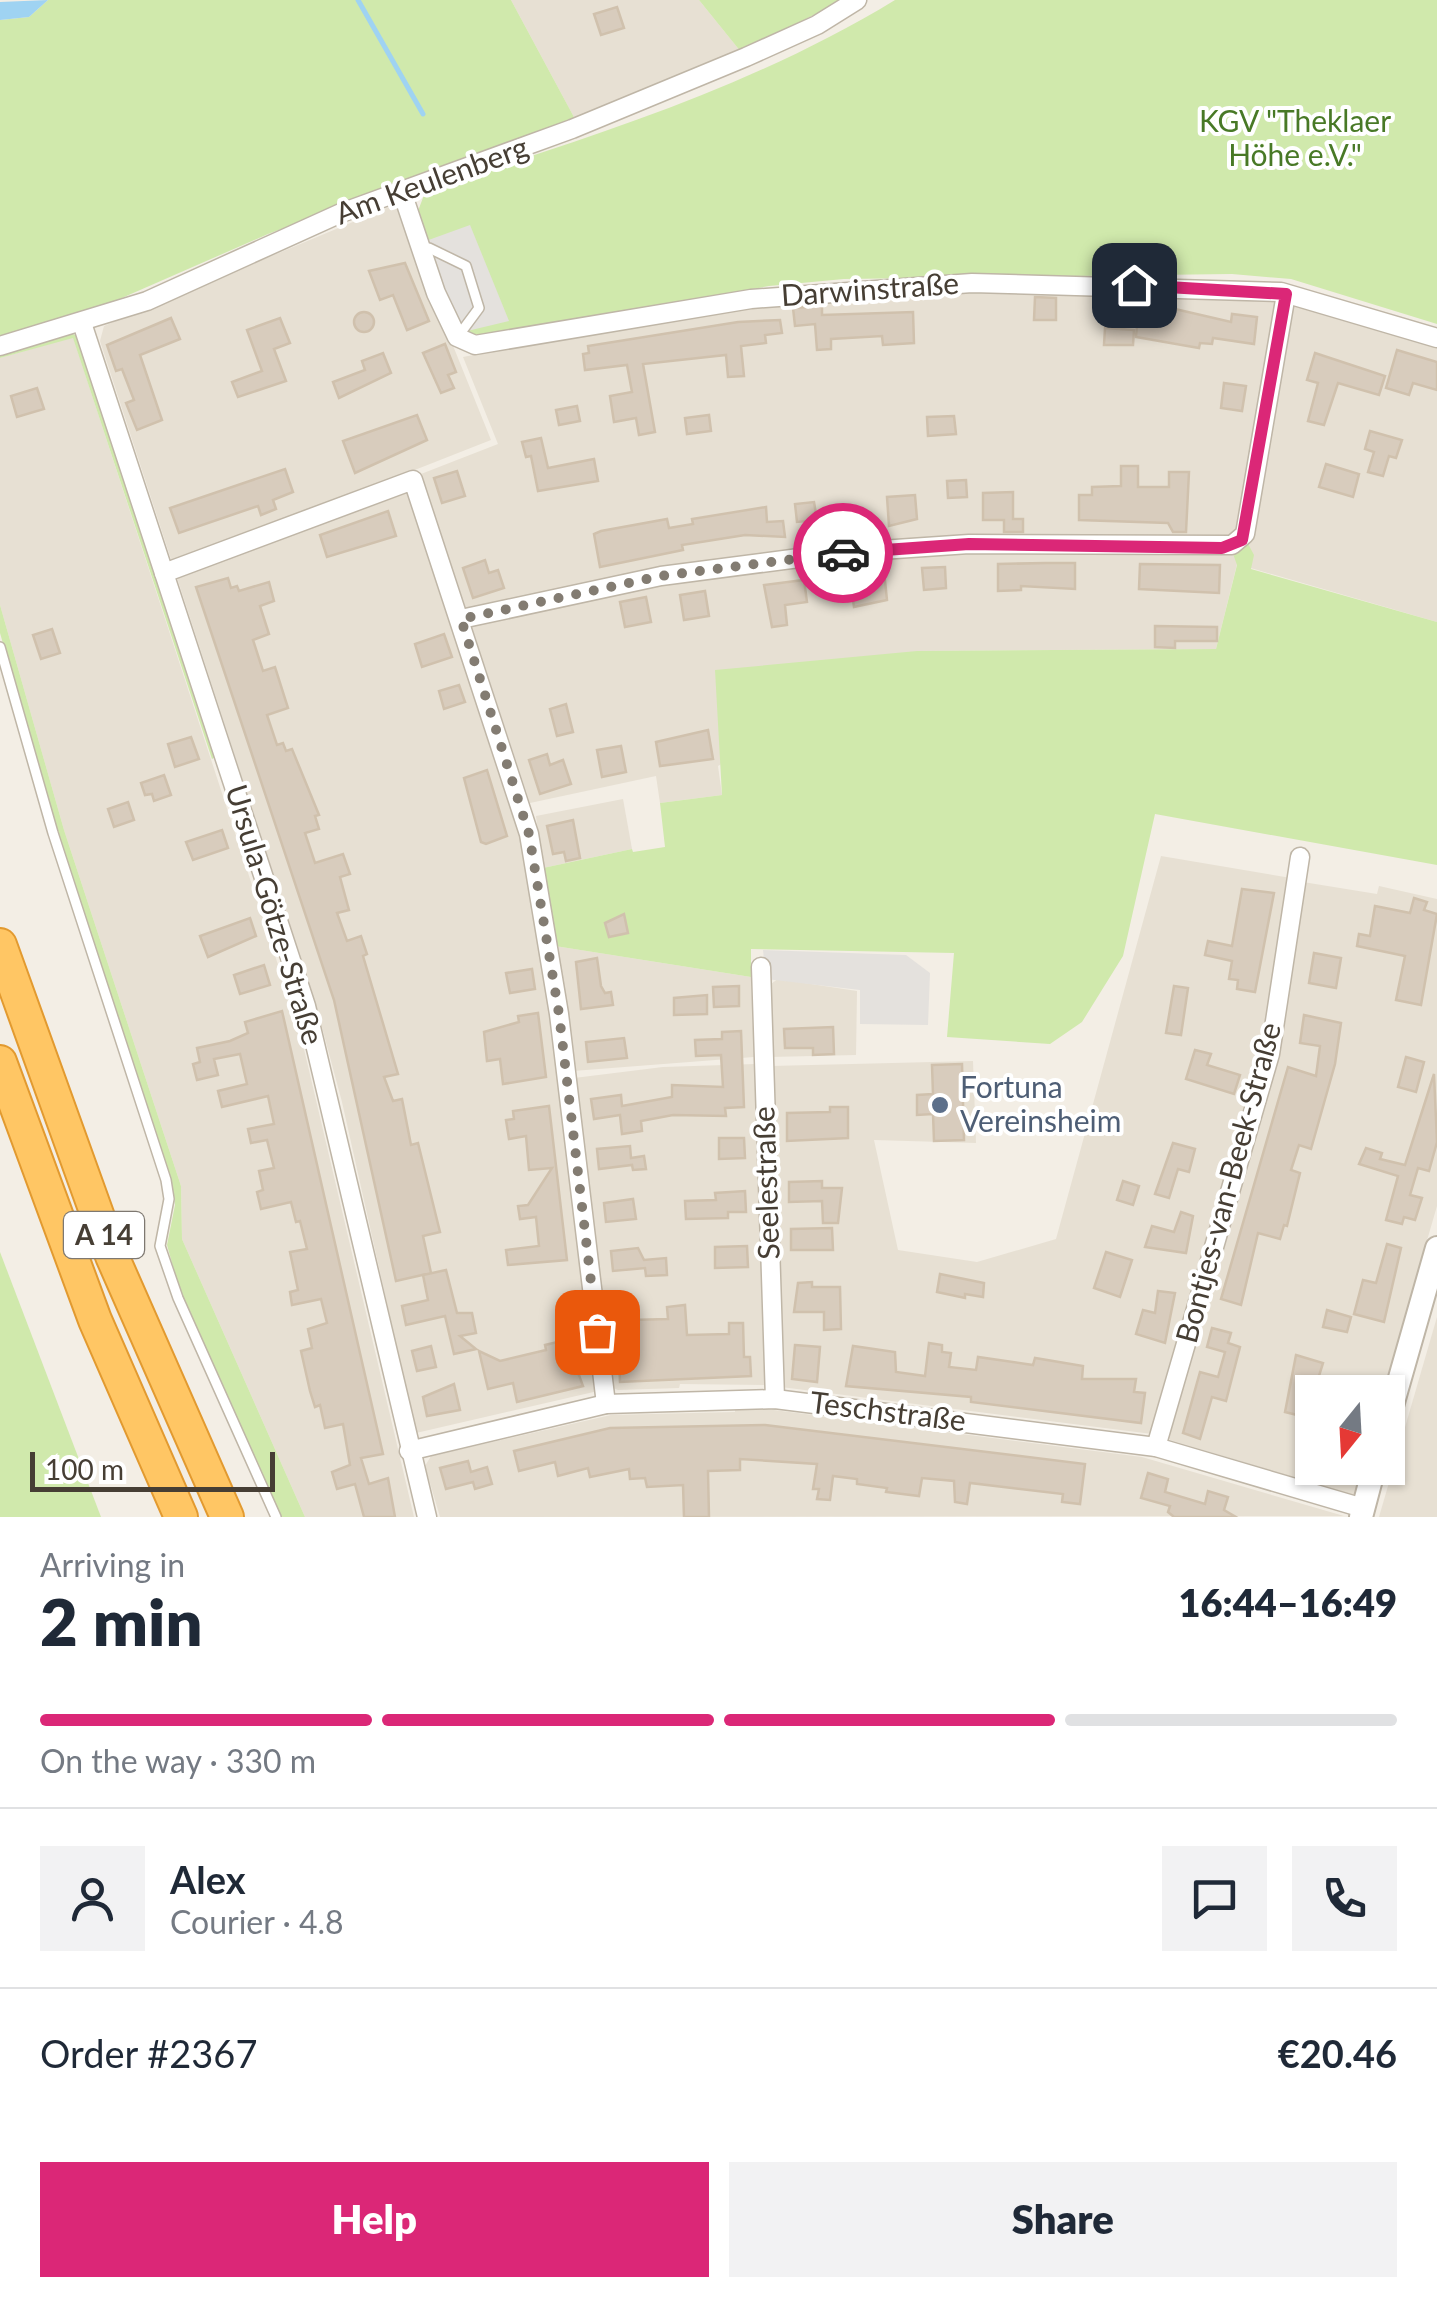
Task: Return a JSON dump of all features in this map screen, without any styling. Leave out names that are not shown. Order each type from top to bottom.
[{"type":"highway","name":"A 14","points":[[0,945],[112,1256],[226,1517]]},
{"type":"highway","name":"A 14","points":[[0,1062],[72,1264],[181,1517]]},
{"type":"street","name":"Am Keulenberg","points":[[0,346],[82,324],[146,301],[341,213],[694,78],[818,25],[857,0]]},
{"type":"street","points":[[402,192],[457,337]]},
{"type":"street","name":"Darwinstraße","points":[[457,337],[484,346],[666,312],[872,287],[1070,283],[1286,294],[1437,338]]},
{"type":"street","points":[[461,619],[661,576],[837,553],[969,544],[1232,545],[1245,534],[1286,294]]},
{"type":"street","name":"Ursula-Götze-Straße","points":[[82,324],[306,1006],[427,1517]]},
{"type":"street","points":[[164,573],[413,480],[529,834],[559,1014],[606,1404]]},
{"type":"street","name":"Bontjes-van-Beek-Straße","points":[[1156,1448],[1270,1054],[1300,856]]},
{"type":"street","name":"Seelestraße","points":[[761,967],[775,1399]]},
{"type":"street","points":[[1401,1375],[1437,1248]]},
{"type":"street","name":"Teschstraße","points":[[409,1451],[606,1404],[775,1399],[1156,1448],[1362,1513]]},
{"type":"street","points":[[1362,1513],[1369,1485]]},
{"type":"lane","points":[[421,250],[429,248],[466,266],[479,308],[457,337]]},
{"type":"lane","points":[[0,647],[59,852],[166,1180],[169,1199],[160,1246],[178,1298],[276,1517]]},
{"type":"shaded area","points":[[511,0],[699,0],[741,52],[575,119]]},
{"type":"shaded area","points":[[396,204],[491,440],[402,475],[515,804],[553,1014],[598,1391],[416,1433],[342,1102],[316,1005],[100,341],[104,326]]},
{"type":"shaded area","points":[[470,225],[509,321],[463,332],[456,326],[423,242]]},
{"type":"shaded area","points":[[1071,288],[1269,296],[1437,344],[1437,622],[1237,564],[1216,649],[917,651],[718,766],[722,795],[660,803],[656,776],[530,803],[421,474],[498,444],[463,357],[669,317],[873,293]]},
{"type":"shaded area","points":[[73,337],[300,1032],[414,1517],[305,1517],[182,1239],[181,1186],[64,830],[0,605],[0,358]]},
{"type":"shaded area","points":[[623,799],[632,849],[543,868],[536,816]]},
{"type":"shaded area","points":[[1161,856],[1291,878],[1262,1052],[1152,1434],[781,1387],[771,1066],[973,1061],[976,1143],[874,1140],[898,1250],[977,1262],[1056,1239]]},
{"type":"shaded area","points":[[1303,882],[1377,894],[1379,886],[1437,899],[1437,1206],[1388,1375],[1295,1375],[1295,1478],[1170,1440],[1168,1435],[1277,1055]]},
{"type":"shaded area","points":[[555,946],[751,977],[754,1057],[573,1071]]},
{"type":"shaded area","points":[[763,950],[906,955],[930,973],[928,1025],[860,1024],[860,990],[766,979]]},
{"type":"shaded area","points":[[778,979],[857,991],[856,1055],[770,1057],[768,986]]},
{"type":"shaded area","points":[[755,1064],[766,1385],[613,1388],[574,1078],[663,1067]]},
{"type":"shaded area","points":[[1437,1317],[1437,1517],[1379,1517],[1388,1485],[1405,1485],[1405,1427]]},
{"type":"shaded area","points":[[735,1405],[1142,1457],[1344,1516],[440,1517],[425,1466],[431,1456],[611,1415],[735,1412]]},
{"type":"shaded area","points":[[1319,1485],[1356,1485],[1354,1494]]},
{"type":"green space","points":[[48,0],[511,0],[575,119],[268,234],[83,315],[0,337],[0,20],[29,17]]},
{"type":"green space","points":[[699,0],[843,0],[741,52]]},
{"type":"green space","name":"KGV \"Theklaer Höhe e.V.\"","points":[[895,0],[1437,0],[1437,324],[1291,279],[1232,274],[844,279],[769,286],[499,335],[466,334],[416,216],[426,190],[607,131],[726,85],[783,60]]},
{"type":"green space","points":[[69,333],[79,336],[217,756],[212,759],[73,338],[0,358],[0,351]]},
{"type":"green space","points":[[1246,540],[1254,555],[1251,569],[1437,622],[1437,865],[1155,814],[1123,956],[1082,1022],[1050,1044],[947,1037],[954,953],[751,949],[751,977],[555,946],[543,868],[632,849],[633,852],[665,847],[660,803],[722,795],[715,670],[917,651],[1216,649],[1237,565],[1232,551]]},
{"type":"green space","points":[[0,605],[64,830],[181,1186],[182,1239],[305,1517],[281,1517],[181,1295],[167,1245],[175,1205],[171,1179],[57,832],[0,633]]},
{"type":"green space","points":[[0,1252],[101,1517],[0,1517]]},
{"type":"water","points":[[48,0],[29,17],[0,20],[0,2]]},
{"type":"building","points":[[617,7],[624,28],[601,35],[594,14]]},
{"type":"building","points":[[405,263],[429,321],[407,330],[393,295],[380,300],[369,271]]},
{"type":"building","points":[[1035,297],[1056,298],[1056,320],[1034,320]]},
{"type":"building","points":[[822,306],[822,315],[913,312],[914,343],[883,345],[882,336],[831,339],[831,349],[817,350],[815,324],[795,326],[793,308]]},
{"type":"building","points":[[1175,309],[1231,322],[1232,314],[1257,317],[1254,344],[1213,338],[1212,344],[1200,343],[1199,348],[1136,337],[1138,313],[1174,316]]},
{"type":"building","points":[[360,312],[368,312],[374,322],[368,332],[360,332],[354,326],[354,318]]},
{"type":"building","points":[[171,318],[180,339],[140,355],[162,420],[137,430],[126,403],[134,400],[122,369],[116,371],[107,345]]},
{"type":"building","points":[[280,318],[290,343],[274,349],[286,381],[238,397],[232,382],[262,371],[247,330]]},
{"type":"building","points":[[780,320],[782,333],[765,335],[766,343],[741,346],[744,376],[728,377],[726,355],[643,364],[655,432],[639,435],[636,418],[614,422],[610,396],[632,392],[627,365],[585,370],[583,354],[589,353],[588,346],[738,322]]},
{"type":"building","points":[[1105,328],[1134,330],[1133,345],[1104,345]]},
{"type":"building","points":[[445,344],[456,372],[448,375],[454,388],[441,393],[423,353]]},
{"type":"building","points":[[1397,350],[1437,362],[1437,390],[1413,383],[1409,395],[1386,388]]},
{"type":"building","points":[[383,353],[391,373],[339,398],[333,382],[365,370],[362,361]]},
{"type":"building","points":[[1315,353],[1385,376],[1379,395],[1338,383],[1324,425],[1308,421],[1318,383],[1307,380]]},
{"type":"building","points":[[1224,383],[1246,386],[1242,411],[1221,408]]},
{"type":"building","points":[[37,388],[44,409],[17,417],[11,396]]},
{"type":"building","points":[[577,406],[580,421],[559,425],[556,410]]},
{"type":"building","points":[[417,415],[427,440],[355,473],[343,441]]},
{"type":"building","points":[[709,415],[711,431],[687,434],[685,418]]},
{"type":"building","points":[[954,416],[956,434],[928,436],[927,417]]},
{"type":"building","points":[[1370,431],[1402,440],[1396,458],[1389,456],[1383,476],[1368,472],[1374,452],[1365,449]]},
{"type":"building","points":[[541,438],[548,468],[594,459],[598,481],[538,491],[531,456],[526,457],[522,442]]},
{"type":"building","points":[[1326,464],[1359,474],[1353,497],[1319,487]]},
{"type":"building","points":[[1121,466],[1138,466],[1138,487],[1169,487],[1169,472],[1189,472],[1186,532],[1173,532],[1168,523],[1079,520],[1079,495],[1092,495],[1092,487],[1121,486]]},
{"type":"building","points":[[285,469],[293,492],[273,500],[276,509],[261,515],[258,506],[179,533],[170,508]]},
{"type":"building","points":[[457,471],[465,496],[442,503],[434,478]]},
{"type":"building","points":[[966,480],[967,497],[948,498],[947,481]]},
{"type":"building","points":[[1013,492],[1013,519],[1023,519],[1023,532],[1004,532],[1004,520],[983,520],[983,493]]},
{"type":"building","points":[[915,495],[917,519],[889,526],[887,497]]},
{"type":"building","points":[[814,502],[817,520],[797,522],[795,504]]},
{"type":"building","points":[[766,507],[767,522],[783,521],[785,537],[745,535],[682,545],[683,550],[600,567],[594,534],[601,531],[667,519],[669,528],[693,524],[692,519]]},
{"type":"building","points":[[388,511],[396,536],[327,557],[320,535]]},
{"type":"building","points":[[485,560],[489,573],[498,570],[504,588],[473,598],[463,568]]},
{"type":"building","points":[[1075,563],[1075,589],[1021,586],[1021,590],[998,591],[998,564]]},
{"type":"building","points":[[1140,564],[1220,565],[1219,593],[1139,589]]},
{"type":"building","points":[[945,567],[946,588],[924,590],[922,568]]},
{"type":"building","points":[[884,571],[887,600],[854,607],[852,593],[837,594],[836,580]]},
{"type":"building","points":[[228,578],[231,588],[237,586],[239,591],[269,582],[274,601],[260,606],[269,634],[253,640],[263,671],[275,667],[288,708],[267,715],[277,745],[283,743],[286,751],[292,749],[319,815],[315,816],[319,829],[305,833],[315,863],[343,854],[350,874],[340,877],[349,910],[337,913],[347,941],[361,936],[367,954],[363,956],[398,1074],[384,1077],[393,1101],[402,1099],[411,1145],[418,1143],[440,1232],[423,1236],[431,1273],[396,1281],[334,1000],[196,587]]},
{"type":"building","points":[[804,580],[807,602],[785,605],[787,625],[772,627],[764,585]]},
{"type":"building","points":[[705,591],[709,616],[684,620],[680,595]]},
{"type":"building","points":[[646,597],[651,622],[625,627],[620,602]]},
{"type":"building","points":[[1155,626],[1217,627],[1217,641],[1175,641],[1175,648],[1155,647]]},
{"type":"building","points":[[52,629],[60,653],[41,659],[33,635]]},
{"type":"building","points":[[444,634],[452,657],[422,667],[415,644]]},
{"type":"building","points":[[459,685],[465,702],[444,709],[439,691]]},
{"type":"building","points":[[566,704],[573,732],[557,736],[550,709]]},
{"type":"building","points":[[708,730],[713,759],[660,766],[656,742]]},
{"type":"building","points":[[191,737],[199,759],[175,767],[168,744]]},
{"type":"building","points":[[621,746],[626,772],[602,777],[597,750]]},
{"type":"building","points":[[547,754],[550,765],[563,760],[571,784],[540,794],[529,760]]},
{"type":"building","points":[[487,770],[507,836],[486,844],[481,842],[464,778]]},
{"type":"building","points":[[164,775],[171,795],[154,801],[152,794],[145,795],[141,783]]},
{"type":"building","points":[[128,802],[134,820],[114,827],[108,809]]},
{"type":"building","points":[[573,820],[580,858],[566,861],[564,852],[553,854],[547,826]]},
{"type":"building","points":[[222,830],[228,848],[193,860],[186,842]]},
{"type":"building","points":[[1242,889],[1274,893],[1255,992],[1237,989],[1238,980],[1229,979],[1232,961],[1205,955],[1208,941],[1232,946]]},
{"type":"building","points":[[1414,898],[1427,902],[1424,910],[1437,914],[1421,1005],[1396,1000],[1405,956],[1357,946],[1359,934],[1370,936],[1375,906],[1410,913]]},
{"type":"building","points":[[624,914],[628,933],[609,937],[605,923]]},
{"type":"building","points":[[250,918],[256,936],[208,957],[200,936]]},
{"type":"building","points":[[1314,953],[1341,958],[1336,988],[1309,983]]},
{"type":"building","points":[[597,958],[601,986],[605,993],[611,992],[613,1005],[581,1009],[576,962]]},
{"type":"building","points":[[264,965],[270,985],[240,994],[234,975]]},
{"type":"building","points":[[532,969],[535,989],[510,993],[506,973]]},
{"type":"building","points":[[739,986],[739,1006],[714,1007],[713,987]]},
{"type":"building","points":[[1174,986],[1188,988],[1181,1035],[1166,1033]]},
{"type":"building","points":[[707,995],[707,1014],[674,1015],[674,998]]},
{"type":"building","points":[[282,1011],[383,1454],[361,1458],[369,1484],[388,1478],[395,1517],[364,1517],[355,1484],[337,1489],[332,1472],[350,1465],[343,1424],[325,1428],[320,1405],[315,1407],[310,1391],[301,1351],[312,1348],[308,1329],[327,1323],[321,1299],[292,1305],[290,1292],[298,1290],[290,1252],[307,1249],[300,1221],[296,1222],[291,1202],[261,1209],[257,1192],[263,1190],[259,1171],[274,1168],[267,1140],[251,1143],[248,1129],[274,1124],[268,1096],[222,1107],[218,1091],[247,1084],[240,1054],[214,1059],[218,1075],[197,1080],[193,1064],[200,1062],[197,1048],[230,1041],[248,1033],[245,1022]]},
{"type":"building","points":[[538,1013],[546,1077],[503,1084],[500,1059],[487,1061],[484,1032],[519,1022],[518,1016]]},
{"type":"building","points":[[1304,1015],[1341,1023],[1335,1064],[1311,1149],[1299,1145],[1291,1170],[1300,1173],[1287,1226],[1284,1225],[1280,1239],[1258,1233],[1241,1305],[1221,1299],[1288,1067],[1316,1076],[1320,1046],[1300,1043]]},
{"type":"building","points":[[833,1027],[834,1054],[813,1055],[813,1048],[785,1048],[784,1029]]},
{"type":"building","points":[[741,1031],[744,1107],[725,1108],[726,1116],[673,1115],[641,1121],[642,1131],[622,1134],[620,1115],[594,1119],[591,1099],[621,1095],[622,1106],[672,1097],[672,1085],[723,1087],[721,1055],[696,1056],[695,1040],[722,1039],[722,1032]]},
{"type":"building","points":[[624,1038],[627,1058],[588,1062],[586,1042]]},
{"type":"building","points":[[1195,1050],[1211,1054],[1207,1065],[1240,1075],[1234,1094],[1186,1079]]},
{"type":"building","points":[[1406,1057],[1424,1062],[1416,1092],[1398,1087]]},
{"type":"building","name":"Fortuna Vereinsheim","points":[[962,1064],[964,1140],[934,1141],[933,1114],[917,1115],[917,1095],[933,1094],[932,1065]]},
{"type":"building","points":[[1434,1074],[1437,1142],[1429,1171],[1418,1168],[1410,1195],[1422,1198],[1415,1220],[1404,1217],[1402,1224],[1386,1220],[1398,1176],[1359,1164],[1366,1148],[1382,1153],[1380,1159],[1405,1165]]},
{"type":"building","points":[[549,1106],[567,1260],[508,1265],[506,1250],[539,1246],[536,1217],[520,1219],[518,1206],[528,1205],[552,1168],[529,1170],[526,1136],[509,1139],[506,1120],[514,1119],[513,1111]]},
{"type":"building","points":[[830,1107],[848,1107],[848,1138],[787,1141],[787,1113],[830,1112]]},
{"type":"building","points":[[719,1138],[744,1138],[745,1158],[719,1159]]},
{"type":"building","points":[[1173,1143],[1195,1149],[1189,1172],[1178,1169],[1169,1198],[1155,1194]]},
{"type":"building","points":[[630,1146],[631,1158],[644,1156],[646,1169],[633,1170],[632,1165],[599,1169],[597,1149]]},
{"type":"building","points":[[822,1181],[822,1188],[842,1188],[838,1223],[823,1223],[822,1201],[789,1202],[789,1182]]},
{"type":"building","points":[[1123,1181],[1139,1186],[1133,1205],[1117,1200]]},
{"type":"building","points":[[745,1191],[746,1212],[728,1212],[728,1218],[686,1219],[685,1201],[716,1200],[715,1193]]},
{"type":"building","points":[[633,1199],[636,1219],[606,1222],[604,1203]]},
{"type":"building","points":[[1181,1212],[1193,1216],[1186,1253],[1145,1247],[1152,1226],[1174,1232]]},
{"type":"building","points":[[832,1228],[833,1250],[791,1250],[791,1229]]},
{"type":"building","points":[[1387,1244],[1401,1248],[1384,1322],[1354,1314],[1363,1280],[1376,1283]]},
{"type":"building","points":[[747,1246],[748,1267],[715,1268],[715,1247]]},
{"type":"building","points":[[638,1248],[644,1260],[666,1258],[667,1275],[646,1276],[645,1268],[613,1271],[611,1251]]},
{"type":"building","points":[[1106,1252],[1132,1260],[1120,1297],[1094,1288]]},
{"type":"building","points":[[446,1270],[457,1313],[472,1313],[476,1333],[460,1336],[476,1349],[454,1354],[445,1316],[406,1325],[402,1306],[428,1300],[423,1275]]},
{"type":"building","points":[[940,1274],[984,1283],[983,1297],[937,1292]]},
{"type":"building","points":[[812,1282],[812,1287],[840,1287],[841,1329],[824,1330],[824,1312],[794,1312],[798,1283]]},
{"type":"building","points":[[1158,1291],[1175,1293],[1165,1343],[1136,1334],[1143,1310],[1155,1313]]},
{"type":"building","points":[[685,1305],[687,1335],[729,1334],[729,1323],[743,1323],[744,1357],[750,1357],[751,1376],[620,1382],[619,1360],[627,1360],[626,1347],[631,1347],[631,1320],[668,1319],[667,1307]]},
{"type":"building","points":[[1327,1310],[1351,1317],[1347,1332],[1323,1327]]},
{"type":"building","points":[[1212,1328],[1231,1333],[1228,1343],[1240,1347],[1226,1401],[1212,1397],[1200,1439],[1183,1433],[1200,1372],[1218,1377],[1225,1352],[1207,1347]]},
{"type":"building","points":[[566,1340],[583,1386],[517,1402],[513,1383],[488,1389],[479,1351],[500,1361],[546,1350],[545,1345]]},
{"type":"building","points":[[929,1343],[942,1345],[942,1352],[951,1353],[949,1367],[976,1370],[978,1357],[1033,1365],[1035,1358],[1083,1366],[1082,1379],[1136,1379],[1134,1392],[1145,1393],[1141,1423],[971,1402],[971,1397],[846,1386],[853,1346],[895,1352],[896,1372],[925,1376]]},
{"type":"building","points":[[795,1345],[820,1347],[817,1382],[792,1379]]},
{"type":"building","points":[[431,1346],[436,1367],[417,1371],[412,1351]]},
{"type":"building","points":[[1296,1355],[1323,1363],[1319,1375],[1295,1375],[1295,1414],[1285,1412]]},
{"type":"building","points":[[454,1384],[460,1410],[427,1416],[423,1397]]},
{"type":"building","points":[[765,1425],[1085,1464],[1080,1504],[1062,1502],[1063,1494],[970,1483],[967,1504],[955,1502],[954,1481],[922,1478],[919,1496],[886,1492],[887,1488],[833,1476],[830,1500],[817,1499],[819,1489],[813,1489],[817,1464],[740,1459],[740,1470],[708,1471],[709,1517],[684,1517],[683,1485],[647,1487],[645,1478],[630,1479],[629,1469],[590,1477],[588,1468],[558,1476],[555,1462],[519,1471],[514,1451],[610,1428]]},
{"type":"building","points":[[468,1461],[471,1472],[487,1467],[492,1484],[475,1489],[473,1482],[446,1489],[440,1468]]},
{"type":"building","points":[[1148,1473],[1168,1479],[1165,1492],[1205,1504],[1208,1491],[1228,1497],[1224,1510],[1236,1517],[1174,1517],[1168,1512],[1170,1506],[1141,1498]]},
{"type":"waterway","points":[[358,0],[423,114]]},
{"type":"way so far","points":[[597,1332],[559,1014],[529,834],[461,619],[661,576],[843,553]]},
{"type":"place","name":"Fortuna Vereinsheim","points":[[940,1105]]},
{"type":"route","points":[[843,553],[969,544],[1222,548],[1242,540],[1286,294],[1134,285]]}]
